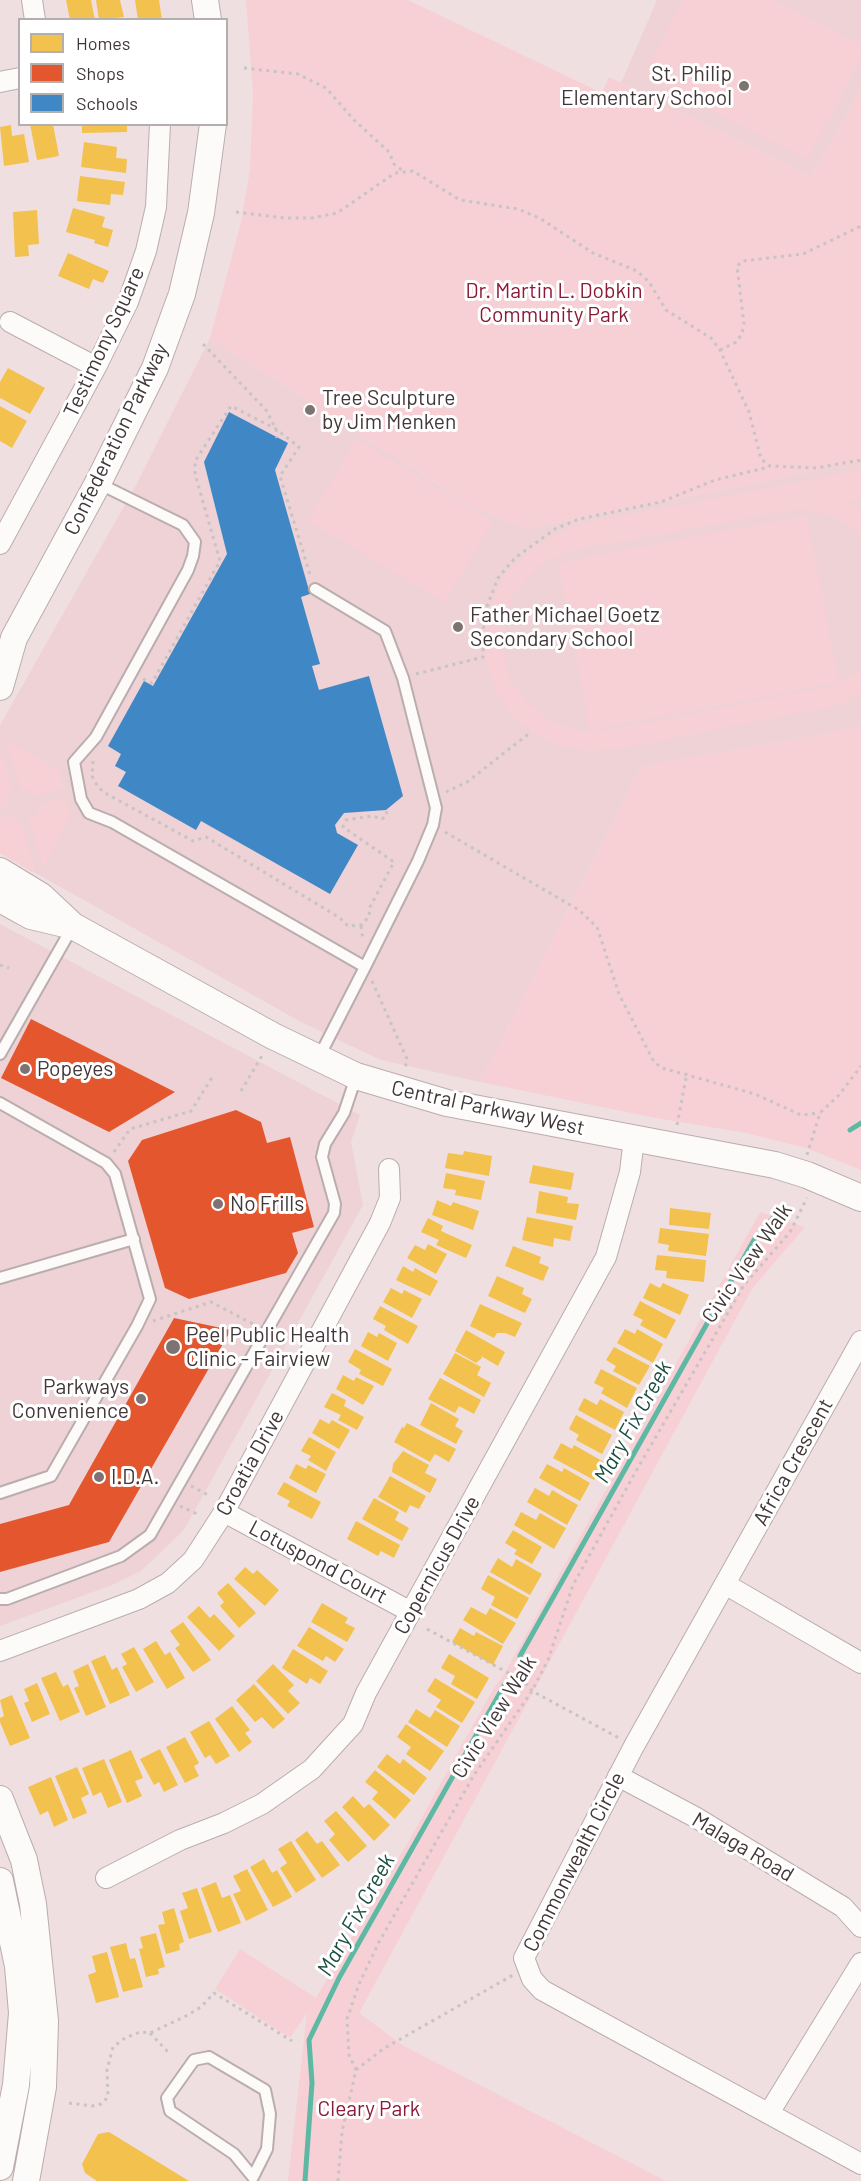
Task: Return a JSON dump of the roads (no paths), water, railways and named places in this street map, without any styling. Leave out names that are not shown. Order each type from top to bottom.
[{"type":"street","points":[[32,0],[35,18]]},
{"type":"street","points":[[205,0],[208,18]]},
{"type":"street","points":[[0,82],[18,78]]},
{"type":"street","name":"Testimony Square","points":[[0,544],[96,367],[128,302],[146,251],[156,207],[160,126]]},
{"type":"street","name":"Confederation Parkway","points":[[0,687],[7,644],[98,483],[155,368],[182,294],[201,213],[213,126]]},
{"type":"street","points":[[10,322],[96,367]]},
{"type":"street","name":"Central Parkway West","points":[[0,871],[42,896],[73,926],[273,1036],[356,1076],[401,1091],[481,1110],[775,1165],[807,1175],[861,1198]]},
{"type":"street","name":"Central Parkway West","points":[[0,898],[31,916],[73,926]]},
{"type":"street","name":"Copernicus Drive","points":[[106,1878],[180,1840],[252,1809],[312,1769],[353,1724],[366,1693],[606,1257],[630,1172],[634,1138]]},
{"type":"street","name":"Croatia Drive","points":[[0,1652],[131,1603],[168,1583],[193,1560],[224,1512],[380,1223],[390,1198],[388,1169]]},
{"type":"street","name":"Africa Crescent","points":[[725,1584],[861,1341]]},
{"type":"street","name":"Lotuspond Court","points":[[224,1512],[411,1612]]},
{"type":"street","points":[[725,1584],[861,1663]]},
{"type":"street","name":"Commonwealth Circle","points":[[725,1584],[634,1746],[532,1941],[524,1958],[526,1967],[532,1979],[542,1990],[861,2164]]},
{"type":"street","name":"Malaga Road","points":[[618,1776],[694,1817],[843,1906],[861,1927]]},
{"type":"street","points":[[0,1799],[24,1860],[33,1905],[45,2021],[43,2087],[26,2181]]},
{"type":"street","points":[[0,1881],[18,1966],[22,2013],[16,2085],[0,2167]]},
{"type":"street","points":[[769,2113],[861,1963]]},
{"type":"lane","points":[[98,483],[183,525],[195,542],[188,570],[96,738],[74,762],[81,799],[89,813],[112,822],[365,966]]},
{"type":"lane","points":[[315,590],[385,631],[403,678],[436,808],[433,825],[318,1059]]},
{"type":"lane","points":[[0,1054],[73,926]]},
{"type":"lane","points":[[0,1599],[8,1599],[121,1556],[150,1535],[183,1481],[334,1213],[335,1204],[322,1158],[325,1144],[344,1113],[356,1076]]},
{"type":"lane","points":[[0,1103],[106,1163],[115,1174],[150,1299],[137,1326],[51,1476],[0,1493]]},
{"type":"lane","points":[[0,1278],[134,1239]]},
{"type":"lane","points":[[209,2057],[265,2090],[270,2114],[267,2149],[253,2179],[234,2154],[170,2112],[167,2098],[194,2060],[209,2057]]},
{"type":"waterway","name":"Mary Fix Creek","points":[[850,1130],[861,1123]]},
{"type":"waterway","name":"Mary Fix Creek","points":[[520,1656],[754,1240],[781,1209]]},
{"type":"waterway","name":"Mary Fix Creek","points":[[305,2181],[312,2083],[309,2040],[339,1978],[505,1684]]},
{"type":"place","name":"St. Philip Elementary School","points":[[744,86]]},
{"type":"place","name":"Tree Sculpture by Jim Menken","points":[[310,410]]},
{"type":"place","name":"Father Michael Goetz Secondary School","points":[[458,627]]},
{"type":"place","name":"Popeyes","points":[[25,1069]]},
{"type":"place","name":"No Frills","points":[[218,1204]]},
{"type":"place","name":"Peel Public Health Clinic - Fairview","points":[[173,1347]]},
{"type":"place","name":"Parkways Convenience","points":[[141,1399]]},
{"type":"place","name":"I.D.A.","points":[[99,1477]]},
{"type":"park label","name":"Dr. Martin L. Dobkin Community Park","points":[[554,303]]},
{"type":"park label","name":"Cleary Park","points":[[369,2109]]}]
